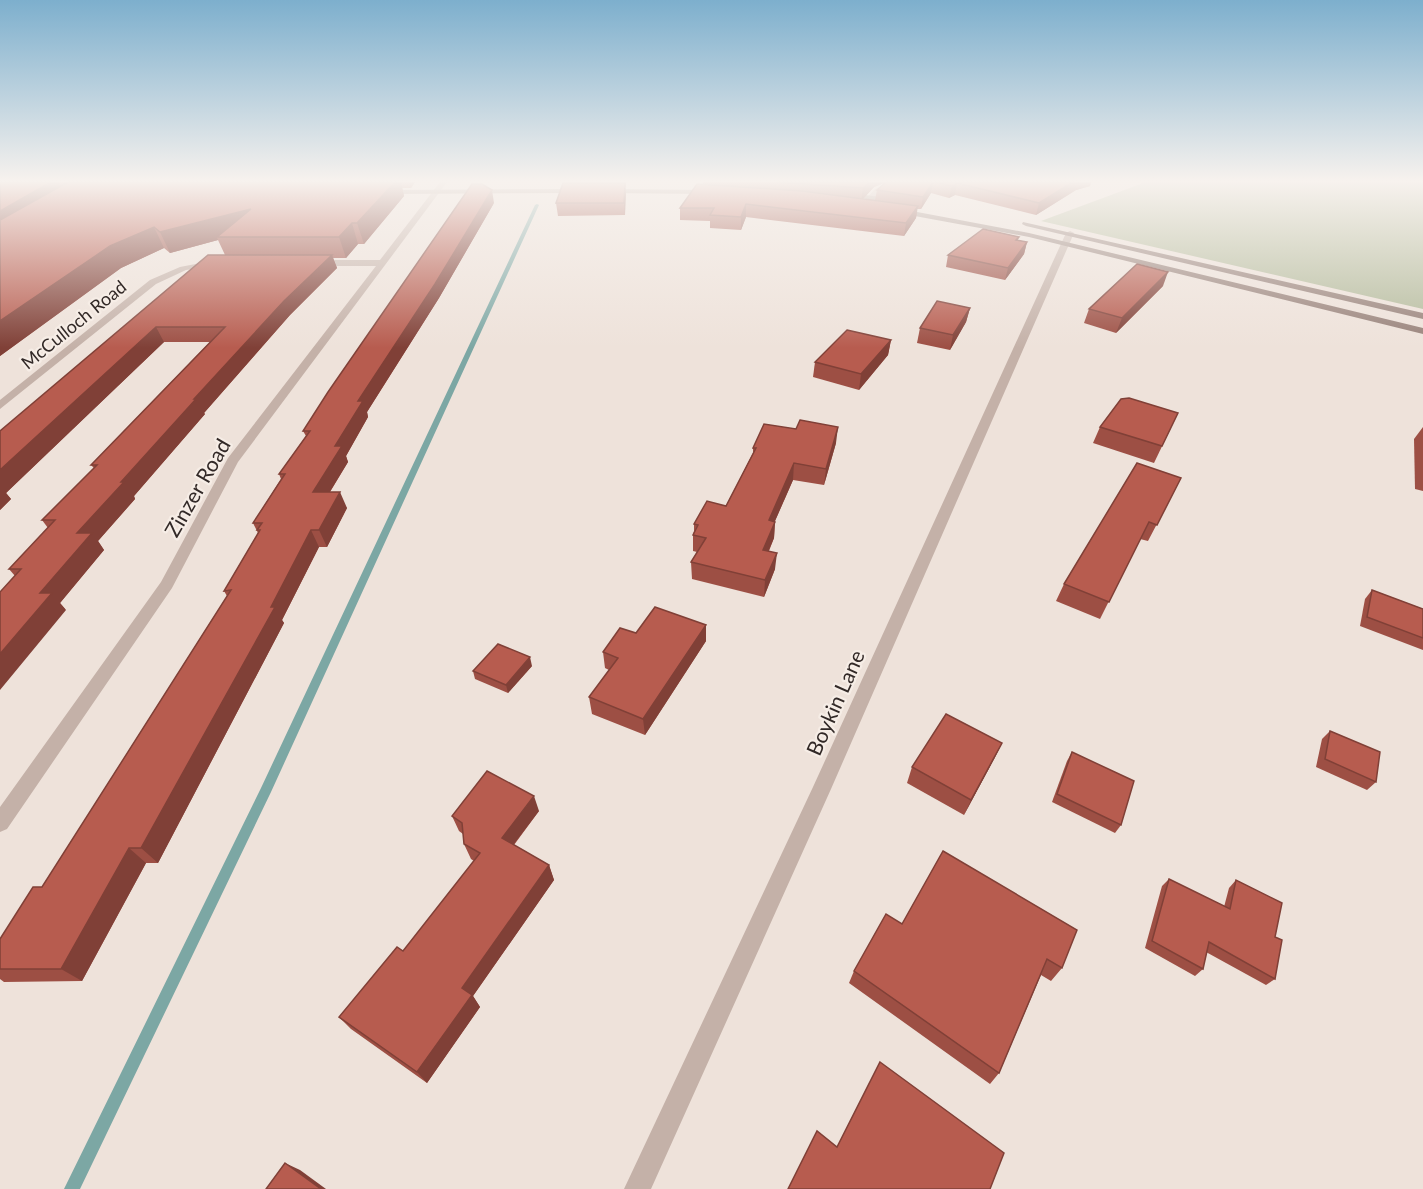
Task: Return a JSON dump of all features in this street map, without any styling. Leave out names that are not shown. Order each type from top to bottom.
[{"type":"street","name":"Zinzer Road","points":[[0,824],[166,584],[232,461],[403,237]]},
{"type":"street","points":[[1062,237],[1423,316]]},
{"type":"street","points":[[1066,238],[1423,331]]},
{"type":"street","name":"Boykin Lane","points":[[637,1189],[822,789],[999,396],[1066,238]]},
{"type":"street","name":"McCulloch Road","points":[[0,406],[168,273],[193,265],[226,263]]},
{"type":"street","points":[[305,263],[384,263]]},
{"type":"green space","points":[[1113,237],[1423,237],[1423,309]]},
{"type":"building","points":[[0,237],[130,237],[110,246],[0,321]]},
{"type":"building","points":[[435,237],[463,237],[358,401],[363,401],[335,446],[342,446],[313,492],[340,492],[319,530],[311,530],[271,607],[275,607],[141,848],[129,848],[61,969],[0,969],[0,939],[33,887],[42,887],[231,590],[224,591],[262,523],[253,523],[285,474],[279,474],[310,431],[303,431]]},
{"type":"building","points":[[972,237],[1019,237],[1016,240],[1027,242],[1008,268],[948,255]]},
{"type":"building","points":[[208,255],[332,255],[284,301],[194,399],[196,399],[77,533],[92,533],[40,593],[52,593],[0,654],[0,592],[21,569],[9,569],[55,520],[42,520],[97,465],[91,465],[225,327],[156,327],[0,470],[0,431]]},
{"type":"building","points":[[1137,264],[1168,272],[1122,318],[1089,309]]},
{"type":"building","points":[[937,301],[970,308],[953,335],[920,328]]},
{"type":"building","points":[[847,330],[891,340],[861,374],[815,362]]},
{"type":"building","points":[[1129,398],[1178,413],[1162,446],[1100,427],[1121,399]]},
{"type":"building","points":[[800,420],[838,427],[826,469],[794,463],[769,520],[775,522],[763,550],[777,553],[765,580],[691,562],[706,538],[693,535],[698,525],[694,524],[707,501],[726,506],[756,448],[753,448],[764,424],[796,429]]},
{"type":"building","points":[[1137,463],[1181,478],[1157,525],[1149,522],[1109,602],[1064,584]]},
{"type":"building","points":[[1372,590],[1423,609],[1423,638],[1367,617]]},
{"type":"building","points":[[655,607],[706,625],[643,719],[589,697],[618,658],[603,652],[620,628],[636,633]]},
{"type":"building","points":[[498,644],[530,657],[506,685],[473,671]]},
{"type":"building","points":[[946,714],[1002,743],[971,800],[912,767]]},
{"type":"building","points":[[1330,731],[1380,752],[1376,782],[1325,759]]},
{"type":"building","points":[[1072,752],[1134,781],[1121,825],[1057,794]]},
{"type":"building","points":[[487,771],[534,796],[502,838],[549,865],[462,988],[472,995],[417,1072],[339,1017],[397,947],[403,951],[480,853],[464,844],[462,823],[452,816]]},
{"type":"building","points":[[943,851],[1077,930],[1062,968],[1047,959],[999,1073],[854,971],[886,914],[902,924]]},
{"type":"building","points":[[1169,879],[1230,909],[1236,880],[1282,903],[1275,937],[1282,940],[1275,979],[1209,942],[1203,969],[1152,941]]},
{"type":"building","points":[[880,1062],[1004,1153],[990,1189],[788,1189],[817,1131],[837,1147]]},
{"type":"building","points":[[285,1163],[321,1189],[266,1189]]},
{"type":"waterway","points":[[72,1189],[265,792],[522,237]]}]
